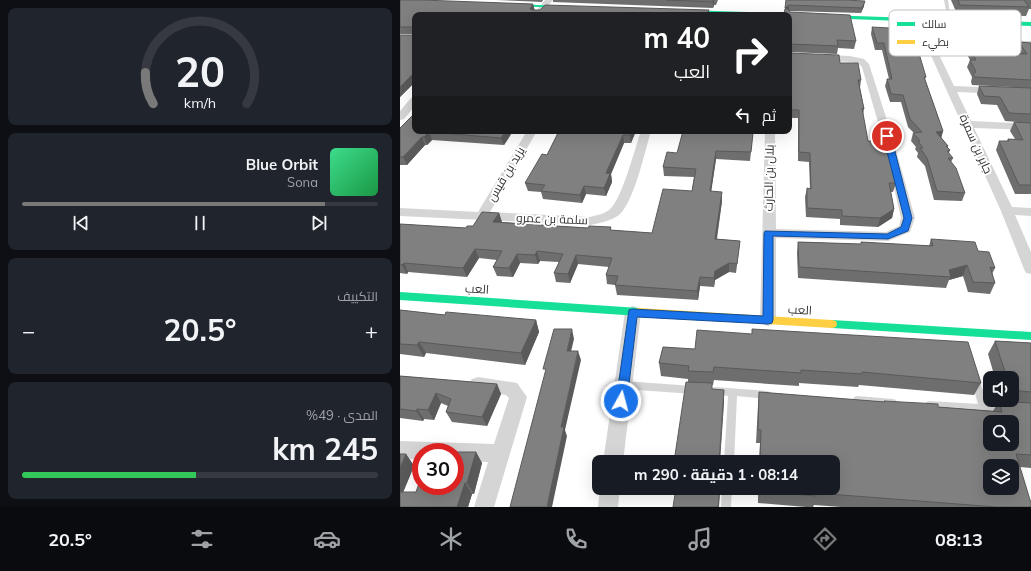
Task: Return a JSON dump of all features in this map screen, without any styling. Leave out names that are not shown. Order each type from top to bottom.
[{"type":"street","points":[[540,12],[547,3]]},
{"type":"street","points":[[499,5],[547,3],[576,8]]},
{"type":"street","points":[[677,11],[693,12]]},
{"type":"street","points":[[812,16],[889,19]]},
{"type":"street","points":[[1021,24],[1031,24]]},
{"type":"street","points":[[1021,44],[1031,44]]},
{"type":"street","points":[[768,233],[888,236],[905,229],[908,218],[887,136],[866,66],[860,61],[850,59],[792,56]]},
{"type":"street","name":"جابر بن سمرة","points":[[936,56],[1007,211],[1031,269]]},
{"type":"street","points":[[951,89],[1031,92]]},
{"type":"street","points":[[400,117],[412,103]]},
{"type":"street","points":[[967,124],[1031,127]]},
{"type":"street","name":"يزيد بن قيس","points":[[481,217],[530,134]]},
{"type":"street","name":"سلمة بن عمرو","points":[[400,212],[590,221],[604,217],[616,211],[624,199],[645,134]]},
{"type":"street","name":"بلال بن الحارث","points":[[768,320],[770,134]]},
{"type":"street","points":[[1007,211],[1031,212]]},
{"type":"street","name":"العب","points":[[400,296],[768,320],[962,335],[1028,335]]},
{"type":"street","points":[[614,455],[632,312]]},
{"type":"street","points":[[459,382],[511,388],[518,397],[484,507]]},
{"type":"street","points":[[400,450],[500,453]]},
{"type":"street","points":[[608,507],[609,495]]},
{"type":"lane","points":[[946,0],[948,10]]},
{"type":"lane","points":[[1028,335],[1029,346]]},
{"type":"lane","points":[[973,373],[984,408]]},
{"type":"lane","points":[[623,385],[780,396]]},
{"type":"lane","points":[[729,455],[733,392]]},
{"type":"lane","points":[[851,400],[906,403]]},
{"type":"lane","points":[[921,404],[1008,410]]},
{"type":"lane","points":[[726,507],[727,495]]},
{"type":"building","points":[[400,0],[533,4],[530,9],[532,10],[540,10],[545,5],[709,10],[708,12],[412,12],[412,27],[400,27]]},
{"type":"building","points":[[666,0],[713,0],[713,2]]},
{"type":"building","points":[[786,0],[865,1],[862,8],[789,5],[785,8]]},
{"type":"building","points":[[958,0],[1024,0],[1029,7],[960,5]]},
{"type":"building","points":[[785,9],[788,9],[790,12],[784,12]]},
{"type":"building","points":[[792,12],[850,15],[856,41],[837,40],[838,46],[792,44]]},
{"type":"building","points":[[872,27],[889,28],[889,56],[920,56],[926,77],[924,77],[943,131],[936,132],[950,150],[947,151],[953,158],[948,158],[956,168],[965,193],[937,191],[927,158],[920,148],[923,148],[918,141],[920,141],[913,133],[922,132],[910,119],[903,95],[891,94],[887,79],[892,79],[884,43],[877,43]]},
{"type":"building","points":[[400,35],[412,35],[412,75],[400,87]]},
{"type":"building","points":[[1021,42],[1031,43],[1031,80],[975,77],[973,74],[976,72],[970,60],[976,60],[974,56],[1021,56],[1021,54],[1027,54],[1021,45]]},
{"type":"building","points":[[792,53],[839,55],[840,63],[858,63],[861,80],[858,80],[864,109],[862,108],[868,141],[886,142],[896,183],[889,183],[894,209],[880,218],[842,216],[842,210],[807,208],[807,188],[811,189],[810,153],[799,152],[799,110],[792,110]]},
{"type":"building","points":[[979,86],[1031,88],[1031,114],[1009,113],[1000,97],[984,96]]},
{"type":"building","points":[[412,116],[412,134],[427,134],[422,137],[403,157],[400,157],[400,128]]},
{"type":"building","points":[[1014,122],[1031,123],[1031,185],[1019,185],[999,141],[1009,141],[1008,139],[1023,140]]},
{"type":"building","points":[[453,134],[504,134],[501,138]]},
{"type":"building","points":[[558,134],[630,134],[623,135],[606,173],[610,174],[604,188],[584,186],[580,195],[541,191],[545,185],[525,183],[542,154],[547,155]]},
{"type":"building","points":[[682,134],[753,134],[751,152],[716,151],[710,191],[722,192],[715,239],[740,241],[737,264],[729,263],[715,271],[714,278],[700,277],[697,291],[615,285],[618,276],[606,275],[612,258],[576,255],[568,274],[554,273],[563,254],[537,251],[535,255],[517,254],[509,268],[493,267],[502,251],[475,249],[463,268],[404,263],[402,265],[400,264],[400,224],[466,228],[467,226],[473,226],[482,212],[499,213],[493,222],[588,228],[589,226],[611,227],[610,230],[652,233],[663,189],[692,191],[696,169],[663,167],[667,152],[677,153]]},
{"type":"building","points":[[931,239],[975,242],[978,251],[989,252],[995,268],[990,267],[995,283],[973,282],[967,265],[949,270],[951,277],[799,267],[798,242],[861,244],[861,242],[933,246]]},
{"type":"building","points":[[400,310],[445,315],[446,312],[536,320],[521,353],[419,342],[417,345],[400,344]]},
{"type":"building","points":[[554,329],[572,329],[567,351],[578,351],[561,427],[564,427],[547,507],[510,507],[546,369],[543,369]]},
{"type":"building","points":[[752,329],[968,342],[981,383],[862,372],[862,374],[801,370],[801,373],[714,367],[713,372],[688,371],[689,366],[659,363],[663,347],[695,349],[697,330],[752,334]]},
{"type":"building","points":[[995,341],[1031,343],[1031,392],[1019,391],[1019,371],[1005,371]]},
{"type":"building","points":[[400,376],[497,384],[482,417],[446,412],[451,399],[436,393],[428,410],[417,409],[416,411],[400,409]]},
{"type":"building","points":[[686,382],[712,383],[712,389],[724,390],[719,455],[675,455]]},
{"type":"building","points":[[759,392],[885,402],[884,401],[938,404],[938,407],[1002,412],[1001,407],[1019,407],[1019,402],[1031,403],[1031,455],[1016,454],[1018,459],[983,459],[983,495],[1019,495],[1019,464],[1031,507],[996,507],[840,495],[840,455],[760,455],[761,430],[758,430]]},
{"type":"building","points":[[464,452],[476,452],[467,483],[465,483],[464,486]]},
{"type":"building","points":[[400,454],[406,454],[400,468]]},
{"type":"building","points":[[400,492],[412,492],[412,495],[461,495],[457,507],[400,507]]},
{"type":"building","points":[[675,495],[719,495],[718,507],[673,507]]},
{"type":"traffic: fast","points":[[507,5],[569,7]]},
{"type":"traffic: fast","points":[[825,17],[889,19]]},
{"type":"traffic: fast","points":[[1021,24],[1031,24]]},
{"type":"traffic: fast","points":[[400,296],[639,312]]},
{"type":"traffic: fast","points":[[832,324],[1031,336]]},
{"type":"traffic: slow","points":[[639,312],[832,324]]},
{"type":"route","points":[[621,401],[632,312],[768,320],[768,233],[888,236],[905,229],[908,218],[887,136]]}]
